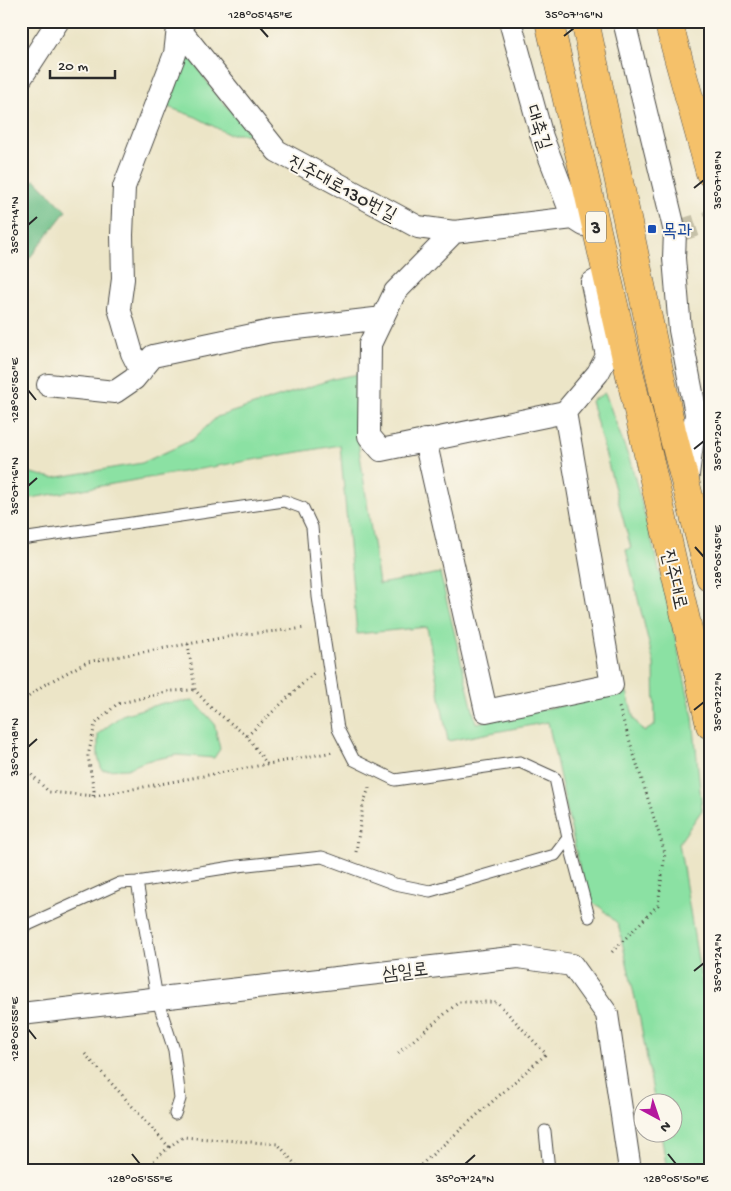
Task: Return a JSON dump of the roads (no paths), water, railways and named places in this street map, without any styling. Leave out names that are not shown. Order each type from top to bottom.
[{"type":"main road","name":"3","points":[[549,21],[607,274]]},
{"type":"main road","name":"진주대로","points":[[585,21],[672,431],[710,577]]},
{"type":"main road","points":[[668,21],[710,172]]},
{"type":"main road","name":"진주대로","points":[[607,274],[710,725]]},
{"type":"street","points":[[21,78],[58,21]]},
{"type":"street","points":[[624,21],[674,258],[680,330],[696,414],[687,487]]},
{"type":"street","name":"대축길","points":[[516,22],[542,137],[573,218]]},
{"type":"street","points":[[142,371],[132,353],[119,308],[123,279],[124,187],[175,54],[182,26]]},
{"type":"street","name":"진주대로130번길","points":[[182,26],[277,151],[418,227],[454,232],[573,218]]},
{"type":"street","points":[[573,218],[598,234]]},
{"type":"street","points":[[454,232],[395,292],[370,344],[369,436],[381,450],[565,412],[598,373],[607,356],[592,283],[607,274]]},
{"type":"street","points":[[48,385],[115,392],[134,379],[153,356],[271,331],[382,318]]},
{"type":"street","points":[[425,440],[486,711],[612,685],[565,412]]},
{"type":"street","name":"삼일로","points":[[21,1014],[518,956],[572,965],[607,1014],[630,1170]]},
{"type":"lane","points":[[21,539],[284,501],[303,508],[312,527],[322,626],[338,729],[354,760],[395,780],[520,762],[555,778],[568,838],[589,917]]},
{"type":"lane","points":[[21,928],[120,883],[238,866],[322,858],[395,884],[430,891],[555,855],[568,838]]},
{"type":"lane","points":[[137,882],[157,998],[174,1050],[180,1099],[175,1114]]},
{"type":"lane","points":[[545,1131],[549,1170]]},
{"type":"tunnel","points":[[675,232],[710,221]]},
{"type":"place","name":"목과","points":[[652,229]]}]
